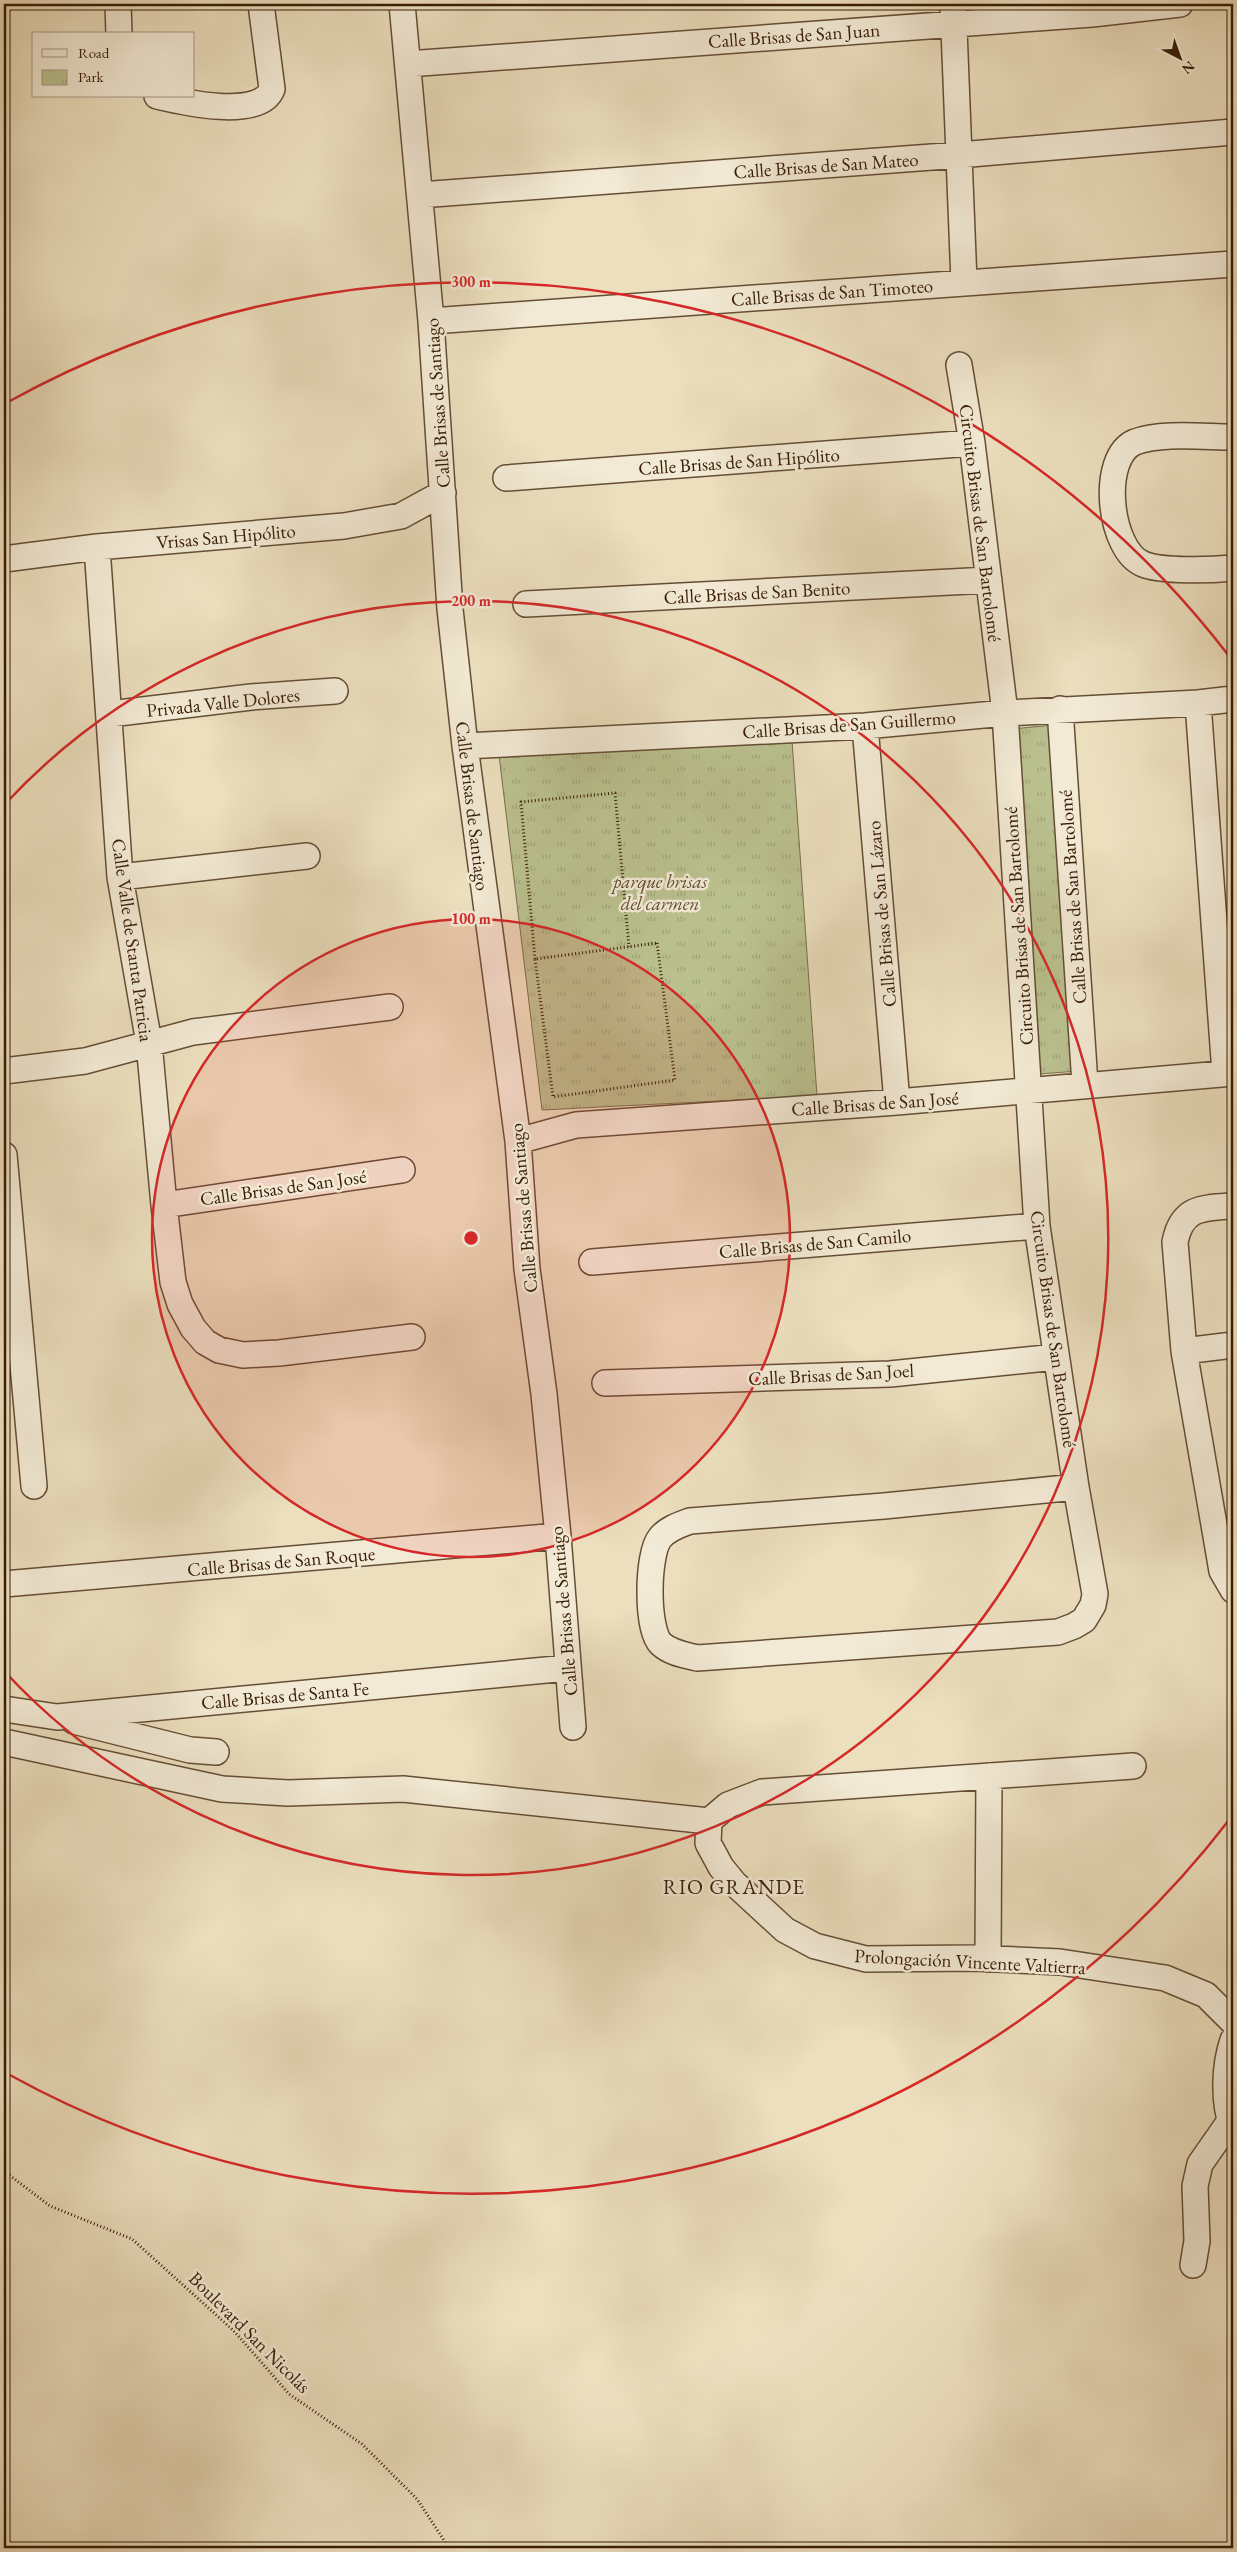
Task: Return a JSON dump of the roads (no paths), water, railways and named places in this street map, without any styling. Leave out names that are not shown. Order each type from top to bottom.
[{"type":"street","points":[[118,4],[119,32]]},
{"type":"street","points":[[166,98],[191,104],[219,106],[257,104],[266,100],[272,89],[261,4]]},
{"type":"street","name":"Calle Brisas de Santiago","points":[[402,4],[431,321],[450,609],[465,746],[518,1141],[527,1269],[544,1394],[558,1536],[573,1727]]},
{"type":"street","name":"Calle Brisas de San Juan","points":[[408,64],[954,14],[1092,14],[1180,4]]},
{"type":"street","points":[[954,14],[964,282]]},
{"type":"street","name":"Calle Brisas de San Mateo","points":[[420,195],[959,155],[1233,132]]},
{"type":"street","name":"Calle Brisas de San Timoteo","points":[[431,321],[1233,264]]},
{"type":"street","name":"Circuito Brisas de San Bartolomé","points":[[959,365],[972,443],[1005,713],[1037,1226],[1076,1487],[1095,1594],[1093,1605],[1084,1620],[1058,1632],[697,1658],[677,1653],[661,1644],[651,1621],[651,1572],[659,1539],[672,1528],[690,1521],[884,1506],[1076,1487]]},
{"type":"street","points":[[1233,437],[1173,438],[1134,442],[1119,455],[1115,465],[1113,488],[1118,535],[1126,550],[1134,559],[1154,567],[1233,568]]},
{"type":"street","name":"Calle Brisas de San Hipólito","points":[[506,478],[972,443]]},
{"type":"street","name":"Vrisas San Hipólito","points":[[4,559],[97,547],[371,522],[401,516],[443,493]]},
{"type":"street","name":"Calle Valle de Stanta Patricia","points":[[97,547],[120,877],[149,1043],[173,1282],[180,1304],[193,1328],[205,1342],[219,1350],[243,1355],[279,1353],[412,1337]]},
{"type":"street","name":"Calle Brisas de San Benito","points":[[526,604],[989,580]]},
{"type":"street","name":"Privada Valle Dolores","points":[[110,714],[251,697],[335,691]]},
{"type":"street","name":"Calle Brisas de San Guillermo","points":[[465,746],[865,726],[1005,713],[1198,703],[1233,699]]},
{"type":"street","points":[[1198,703],[1229,1073]]},
{"type":"street","name":"Calle Brisas de San Bartolomé","points":[[1060,709],[1085,1084]]},
{"type":"street","name":"Calle Brisas de San Lázaro","points":[[865,726],[897,1102]]},
{"type":"street","points":[[120,877],[307,856]]},
{"type":"street","points":[[4,1071],[86,1061],[193,1032],[390,1007]]},
{"type":"street","name":"Calle Brisas de San José","points":[[518,1141],[576,1125],[897,1102],[1028,1091],[1085,1084],[1229,1073]]},
{"type":"street","points":[[4,1155],[34,1486]]},
{"type":"street","name":"Calle Brisas de San José","points":[[164,1205],[402,1170]]},
{"type":"street","points":[[1233,1206],[1196,1211],[1186,1216],[1178,1228],[1175,1242],[1184,1351],[1222,1571],[1233,1590]]},
{"type":"street","name":"Calle Brisas de San Camilo","points":[[592,1262],[1037,1226]]},
{"type":"street","points":[[1184,1351],[1233,1345]]},
{"type":"street","name":"Calle Brisas de San Joel","points":[[605,1383],[890,1374],[1056,1357]]},
{"type":"street","name":"Calle Brisas de San Roque","points":[[4,1584],[558,1536]]},
{"type":"street","name":"Calle Brisas de Santa Fe","points":[[4,1709],[57,1717],[567,1668]]},
{"type":"street","points":[[57,1717],[190,1750],[216,1752]]},
{"type":"street","points":[[4,1742],[222,1789],[288,1793],[403,1789],[708,1832],[728,1805],[762,1792],[1134,1766]]},
{"type":"street","points":[[988,1959],[989,1776]]},
{"type":"street","name":"Prolongación Vincente Valtierra","points":[[708,1832],[721,1867],[734,1883],[785,1930],[815,1946],[866,1959],[988,1959],[1060,1962],[1165,1978],[1206,1995],[1233,2022]]},
{"type":"street","points":[[1193,2265],[1197,2241],[1195,2186],[1200,2164],[1232,2125],[1227,2063],[1233,2040]]},
{"type":"district","name":"RIO GRANDE","points":[[734,1887]]},
{"type":"park label","name":"parque brisas del carmen","points":[[660,892]]}]
